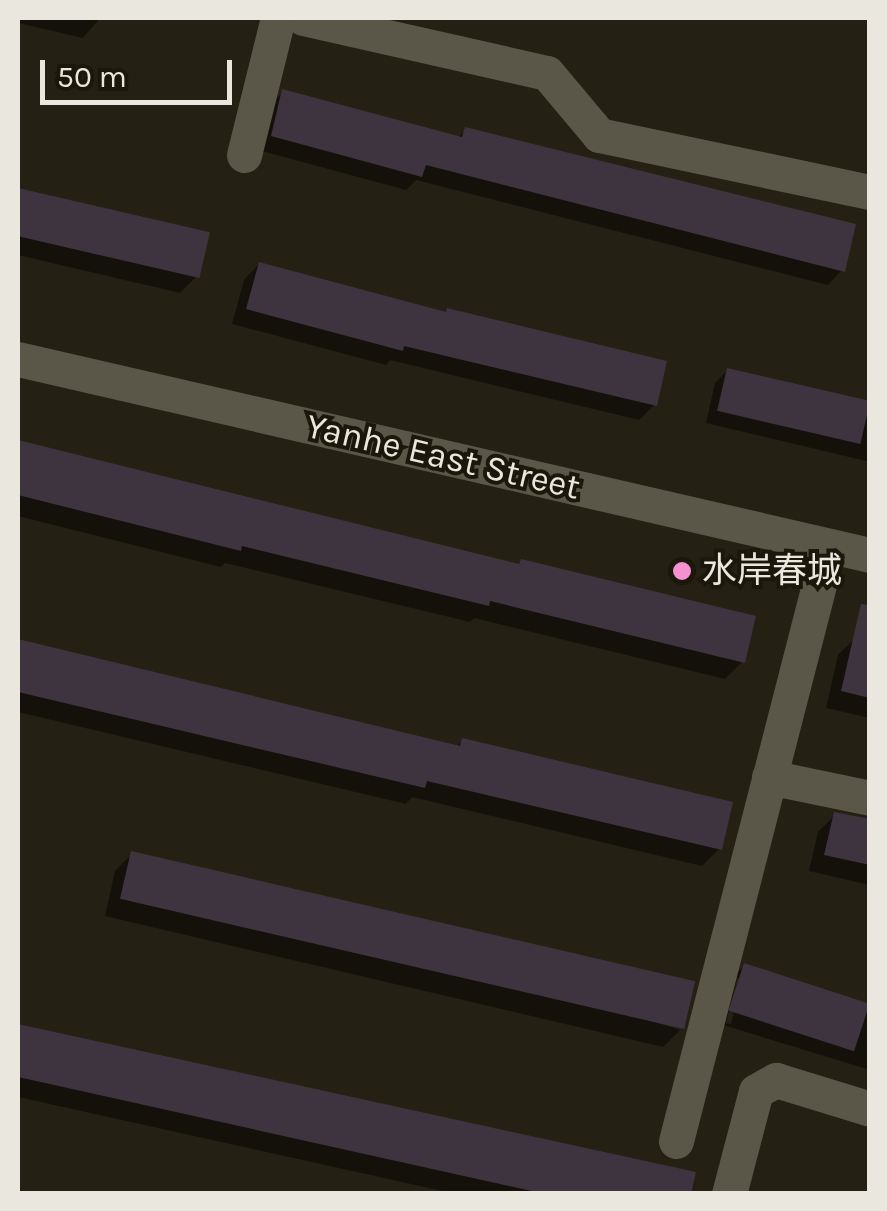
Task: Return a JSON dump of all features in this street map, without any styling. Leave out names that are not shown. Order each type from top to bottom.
[{"type":"street","points":[[244,155],[278,18]]},
{"type":"street","points":[[303,18],[547,73],[599,135],[870,192]]},
{"type":"street","name":"Yanhe East Street","points":[[18,360],[870,555]]},
{"type":"street","points":[[676,1141],[829,546]]},
{"type":"street","points":[[768,777],[870,798]]},
{"type":"street","points":[[730,1194],[756,1092],[776,1080],[870,1109]]},
{"type":"building","points":[[282,89],[462,137],[465,127],[856,224],[845,272],[426,165],[422,177],[271,136]]},
{"type":"building","points":[[18,188],[210,232],[199,278],[18,236]]},
{"type":"building","points":[[259,262],[446,312],[447,308],[667,361],[657,406],[404,346],[403,351],[246,309]]},
{"type":"building","points":[[727,368],[870,401],[860,444],[717,411]]},
{"type":"building","points":[[18,440],[519,564],[521,559],[756,616],[745,663],[490,601],[489,606],[242,546],[241,551],[18,495]]},
{"type":"building","points":[[861,604],[870,605],[870,698],[841,691]]},
{"type":"building","points":[[18,639],[460,746],[462,738],[733,802],[722,850],[427,781],[425,788],[18,692]]},
{"type":"building","points":[[834,812],[870,819],[870,865],[824,855]]},
{"type":"building","points":[[131,851],[695,981],[684,1029],[120,899]]},
{"type":"building","points":[[744,963],[870,1004],[854,1051],[729,1011]]},
{"type":"building","points":[[18,1024],[696,1172],[691,1194],[545,1194],[18,1077]]},
{"type":"place","name":"水岸春城","points":[[682,571]]}]
